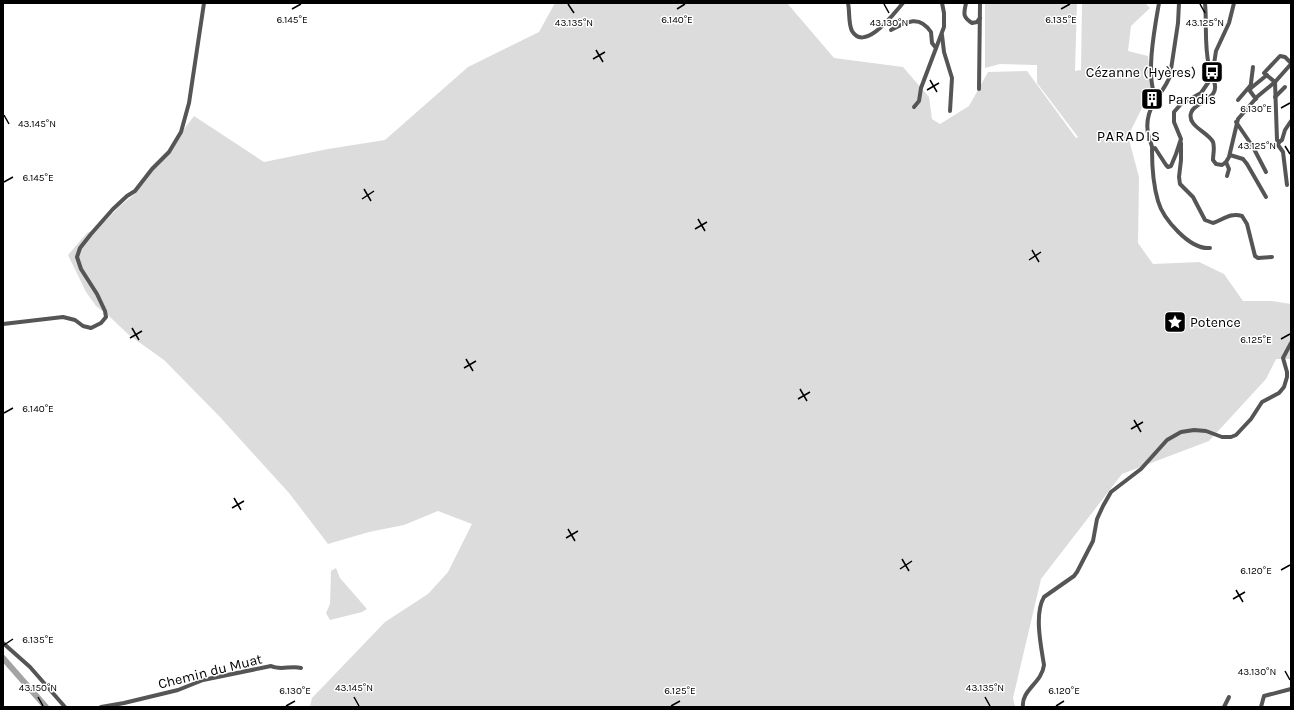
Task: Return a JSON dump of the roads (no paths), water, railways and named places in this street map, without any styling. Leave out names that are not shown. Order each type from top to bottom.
[{"type":"street","points":[[3,324],[62,317],[75,320],[83,326],[91,328],[101,323],[106,317],[105,311],[97,294],[81,269],[77,257],[80,248],[91,234],[113,209],[135,191],[152,169],[169,152],[181,132],[189,103],[204,3]]},
{"type":"street","points":[[848,3],[850,26],[855,35],[868,37],[877,32],[886,24],[903,3]]},
{"type":"street","points":[[914,107],[919,101],[921,88],[944,27],[942,3]]},
{"type":"street","points":[[966,3],[964,15],[966,19],[972,23],[977,22],[980,18]]},
{"type":"street","points":[[980,3],[980,89]]},
{"type":"street","points":[[1156,98],[1152,85],[1152,65],[1159,3]]},
{"type":"street","points":[[1179,3],[1177,31],[1170,76],[1156,98],[1149,113],[1148,132],[1153,149],[1153,173],[1158,203],[1162,211],[1183,237],[1196,245],[1206,249],[1210,248]]},
{"type":"street","points":[[1205,3],[1207,16],[1207,55],[1209,66],[1213,67]]},
{"type":"street","points":[[1234,3],[1229,23],[1216,51],[1212,77],[1215,84],[1212,94],[1207,100],[1191,112],[1192,121],[1212,140],[1214,146],[1214,162],[1222,165],[1226,162],[1230,155],[1236,122],[1291,63],[1285,57],[1280,56],[1266,74],[1238,100]]},
{"type":"street","points":[[891,30],[908,21],[922,23],[931,32],[932,43],[936,48]]},
{"type":"street","points":[[942,33],[943,48],[952,78],[950,111]]},
{"type":"street","points":[[1253,67],[1250,91],[1256,99]]},
{"type":"street","points":[[1266,74],[1274,82],[1277,140],[1279,142],[1278,145],[1283,152],[1287,185]]},
{"type":"street","points":[[1212,77],[1201,92],[1181,104],[1174,112],[1174,122],[1181,139],[1181,160],[1178,177],[1180,184],[1193,196],[1202,216],[1210,223],[1233,215],[1243,217],[1247,224],[1255,256],[1258,258],[1272,257]]},
{"type":"street","points":[[1275,97],[1286,87]]},
{"type":"street","points":[[1279,142],[1282,140],[1284,130],[1291,121]]},
{"type":"street","points":[[1236,122],[1253,147],[1266,172]]},
{"type":"street","points":[[1153,149],[1155,148],[1166,165],[1170,167],[1174,161],[1181,139]]},
{"type":"street","points":[[1230,155],[1243,159],[1266,197]]},
{"type":"street","points":[[1226,162],[1229,169],[1227,176]]},
{"type":"street","points":[[1023,707],[1024,698],[1043,671],[1039,620],[1041,602],[1049,593],[1077,572],[1093,542],[1099,515],[1111,492],[1142,469],[1167,440],[1181,432],[1194,430],[1206,431],[1222,437],[1231,437],[1236,435],[1251,419],[1262,402],[1279,394],[1284,387],[1287,372],[1283,358],[1291,343]]},
{"type":"street","points":[[3,643],[30,667],[65,707]]},
{"type":"street","name":"Chemin du Muat","points":[[101,707],[178,690],[203,680],[271,666],[276,668],[295,666],[301,668]]},
{"type":"street","points":[[1261,707],[1264,696],[1291,689]]},
{"type":"street","points":[[1224,707],[1229,697]]},
{"type":"waterway","points":[[3,658],[46,707]]},
{"type":"place","name":"Cézanne (Hyères)","points":[[1212,72]]},
{"type":"place","name":"Paradis","points":[[1152,99]]},
{"type":"place","name":"Potence","points":[[1175,322]]},
{"type":"district","name":"PARADIS","points":[[1129,136]]}]
